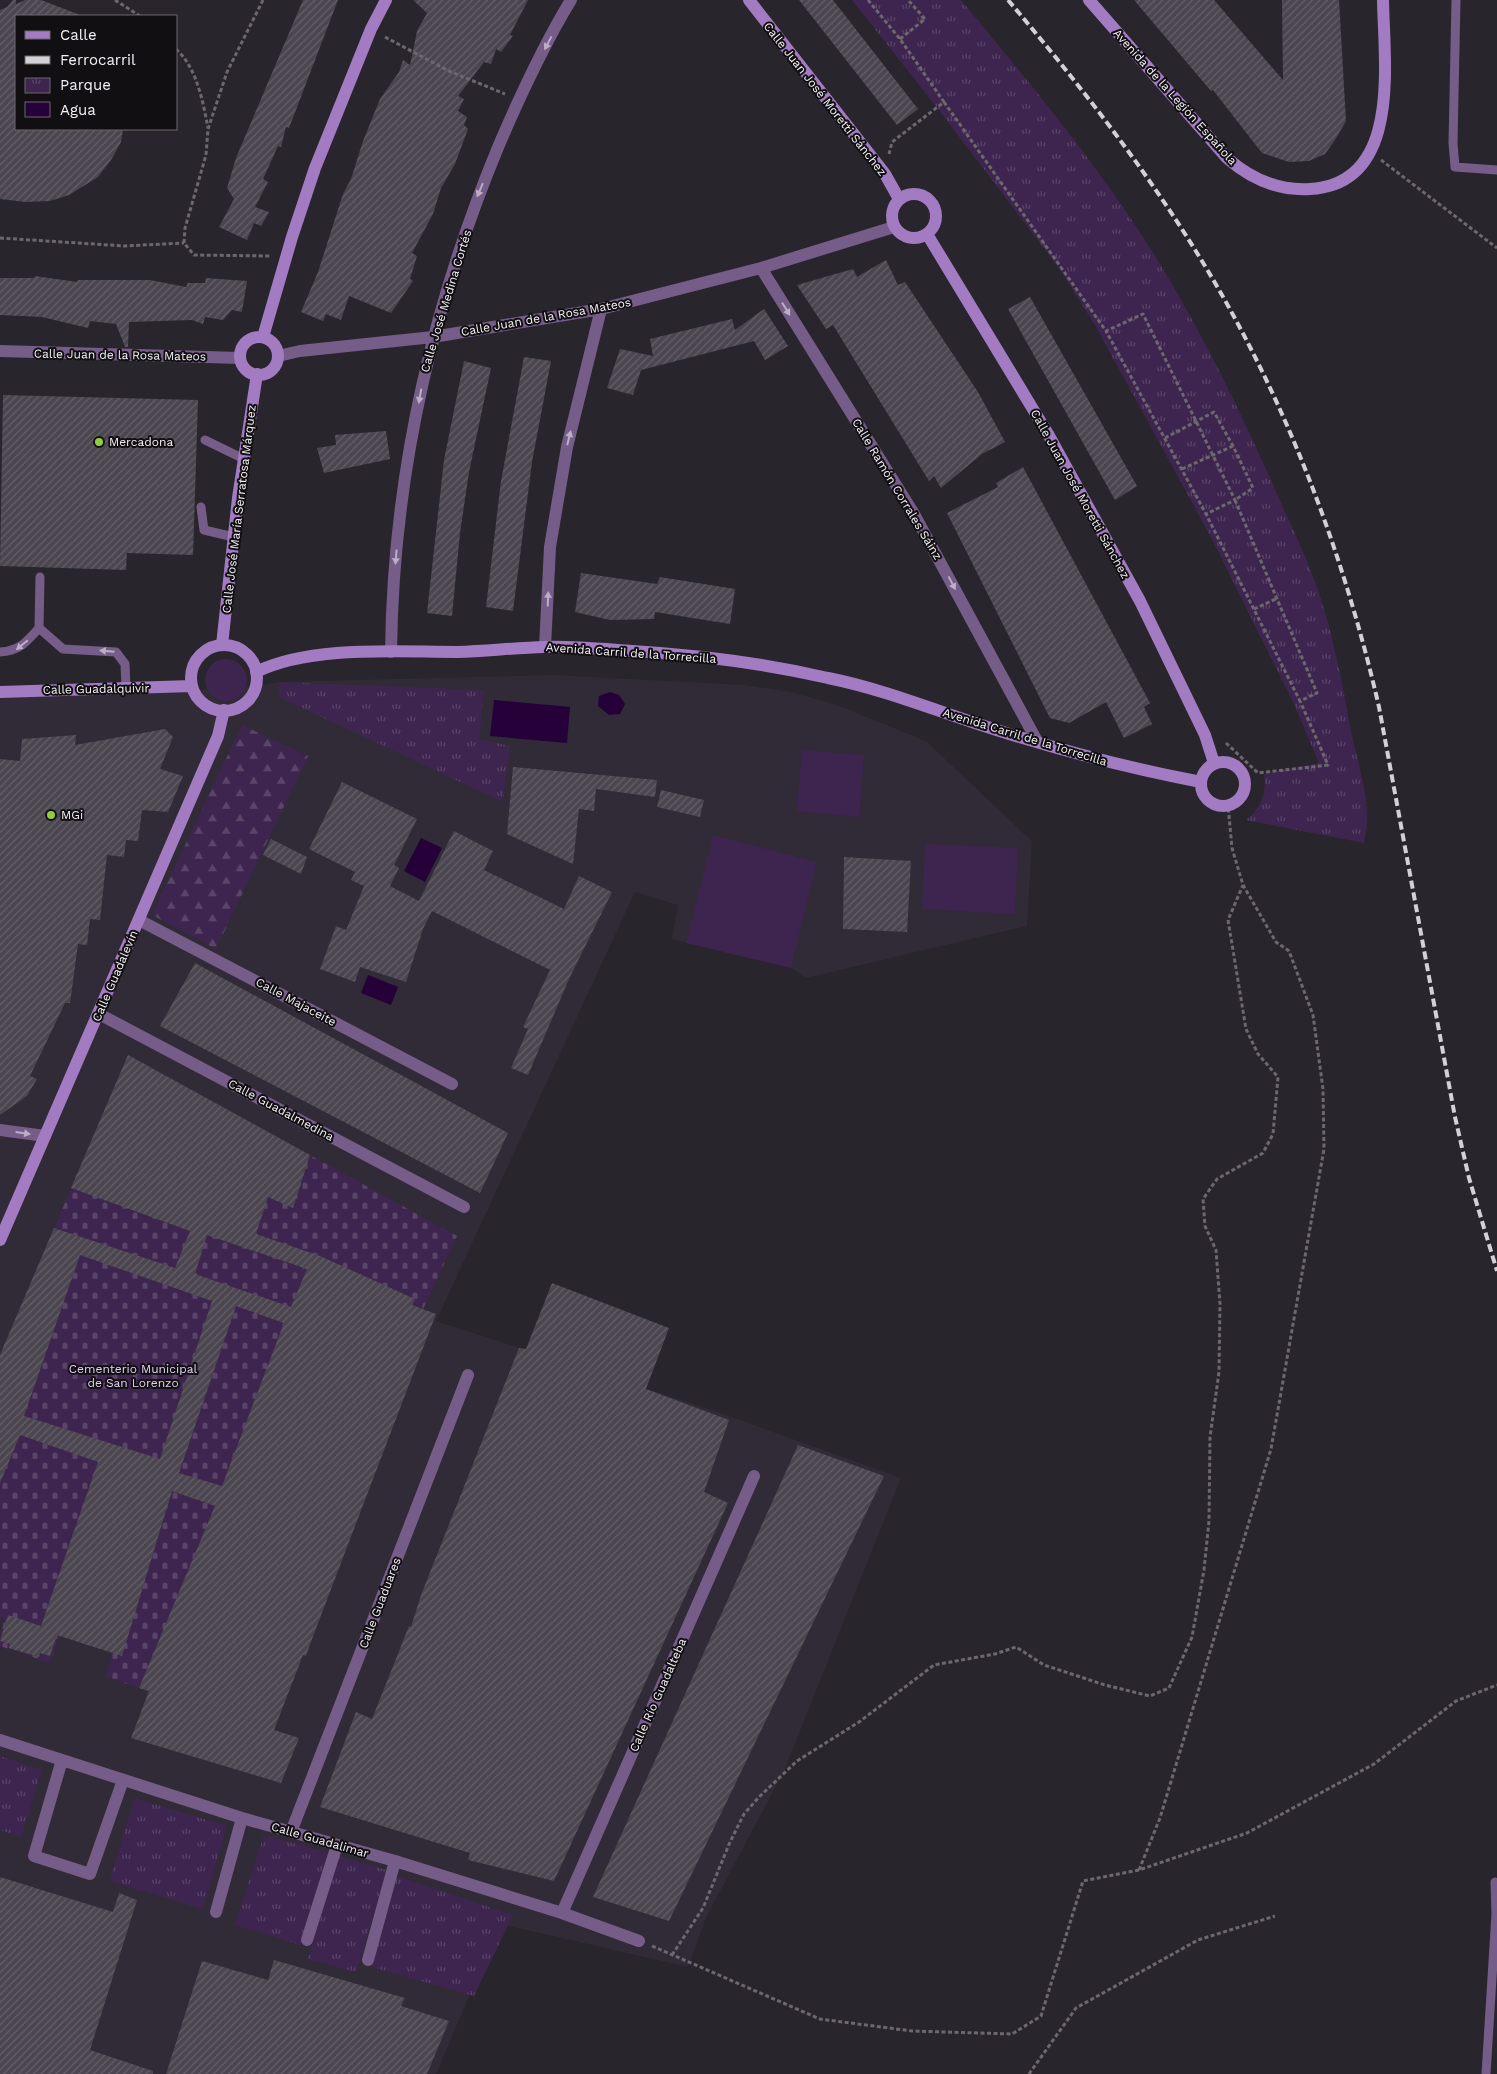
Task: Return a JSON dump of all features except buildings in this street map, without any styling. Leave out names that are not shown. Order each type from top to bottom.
[{"type":"street","points":[[263,337],[292,237],[315,168],[371,29],[386,0]]},
{"type":"street","name":"Calle José Medina Cortés","points":[[391,652],[391,613],[402,492],[424,373],[433,337],[477,198],[518,100],[571,0]]},
{"type":"street","name":"Calle Juan José Moretti Sánchez","points":[[749,0],[884,174],[899,199]]},
{"type":"street","name":"Avenida de la Legión Española","points":[[1089,0],[1227,158],[1252,177],[1281,187],[1300,190],[1319,189],[1349,179],[1371,152],[1384,104],[1383,0]]},
{"type":"street","points":[[914,194],[929,199],[936,210],[936,219],[927,234],[918,238],[910,238],[902,236],[894,227],[892,213],[899,199],[914,194]]},
{"type":"street","name":"Calle Juan de la Rosa Mateos","points":[[278,356],[310,350],[433,337],[601,309],[761,268],[894,227]]},
{"type":"street","name":"Calle Juan José Moretti Sánchez","points":[[927,234],[1048,434],[1140,601],[1206,735],[1214,763]]},
{"type":"street","name":"Calle Ramón Corrales Sáinz","points":[[761,268],[914,514],[1037,742]]},
{"type":"street","points":[[545,647],[550,548],[564,466],[601,309]]},
{"type":"street","points":[[263,337],[275,344],[278,356],[277,363],[271,371],[257,374],[243,366],[240,358],[244,344],[249,340],[263,337]]},
{"type":"street","name":"Calle Juan de la Rosa Mateos","points":[[0,351],[240,358]]},
{"type":"street","name":"Calle José María Serratosa Márquez","points":[[222,644],[244,459],[257,374]]},
{"type":"street","points":[[222,644],[233,646],[248,654],[256,672],[254,692],[244,704],[233,710],[211,708],[201,702],[192,686],[192,671],[197,659],[212,647],[222,644]]},
{"type":"street","name":"Avenida Carril de la Torrecilla","points":[[256,672],[275,663],[293,659],[391,652],[545,647],[687,654],[761,664],[831,678],[908,699],[972,722],[1110,764],[1201,782]]},
{"type":"street","name":"Calle Guadalquivir","points":[[0,692],[192,686]]},
{"type":"street","name":"Calle Guadalevín","points":[[0,1240],[218,736],[224,710]]},
{"type":"street","points":[[1214,763],[1230,763],[1237,766],[1244,775],[1245,787],[1243,794],[1238,800],[1228,805],[1220,806],[1207,799],[1203,793],[1201,782],[1205,771],[1214,763]]},
{"type":"street","name":"Calle Majaceite","points":[[139,920],[452,1084]]},
{"type":"street","name":"Calle Guadalmedina","points":[[99,1014],[464,1207]]},
{"type":"street","points":[[0,1130],[45,1136]]},
{"type":"street","name":"Calle Guaduares","points":[[291,1832],[468,1375]]},
{"type":"street","name":"Calle Río Guadalteba","points":[[562,1913],[754,1476]]},
{"type":"street","name":"Calle Guadalimar","points":[[0,1740],[242,1818],[395,1861],[562,1913],[639,1941]]},
{"type":"street","points":[[62,1760],[34,1856],[90,1874],[123,1780]]},
{"type":"street","points":[[216,1912],[242,1818]]},
{"type":"street","points":[[307,1940],[337,1845]]},
{"type":"street","points":[[368,1960],[395,1861]]},
{"type":"lane","points":[[1456,0],[1453,143],[1455,167],[1497,170]]},
{"type":"lane","points":[[205,440],[244,459]]},
{"type":"lane","points":[[201,507],[204,530],[234,537]]},
{"type":"lane","points":[[0,652],[14,651],[22,647],[39,628],[40,577]]},
{"type":"lane","points":[[39,628],[63,649],[116,652],[126,664],[126,688]]},
{"type":"lane","points":[[1486,2074],[1496,1914],[1495,1882]]},
{"type":"path","points":[[115,0],[138,15]]},
{"type":"path","points":[[263,0],[227,72],[208,129],[206,155],[185,228],[184,243],[194,255],[270,256]]},
{"type":"path","points":[[868,0],[900,39],[1106,331],[1206,514],[1300,701],[1328,765],[1258,773],[1228,746],[1220,733],[1206,735]]},
{"type":"path","points":[[900,39],[924,19],[908,0]]},
{"type":"path","points":[[371,29],[449,71],[518,100]]},
{"type":"path","points":[[178,51],[184,56],[202,97],[208,129]]},
{"type":"path","points":[[884,174],[892,142],[944,102]]},
{"type":"path","points":[[1371,152],[1497,248]]},
{"type":"path","points":[[0,238],[124,246],[184,243]]},
{"type":"path","points":[[1106,331],[1143,314],[1235,500],[1317,693],[1300,701]]},
{"type":"path","points":[[1165,438],[1214,412],[1233,446],[1253,488],[1235,500],[1206,514]]},
{"type":"path","points":[[1182,469],[1233,446]]},
{"type":"path","points":[[1254,609],[1278,598]]},
{"type":"path","points":[[1139,1870],[1160,1818],[1270,1449],[1324,1149],[1323,1089],[1313,1014],[1289,951],[1276,942],[1243,885],[1232,848],[1228,805]]},
{"type":"path","points":[[672,1955],[703,1908],[730,1842],[744,1814],[759,1796],[797,1761],[859,1722],[934,1665],[995,1654],[1016,1647],[1044,1665],[1105,1685],[1150,1696],[1169,1688],[1192,1637],[1206,1550],[1209,1521],[1210,1437],[1220,1372],[1220,1304],[1216,1250],[1205,1226],[1203,1199],[1217,1179],[1263,1153],[1274,1134],[1278,1100],[1278,1077],[1258,1054],[1246,1029],[1228,920],[1243,885]]},
{"type":"path","points":[[639,1941],[820,2019],[912,2031],[1012,2034],[1041,2016],[1083,1881],[1139,1870],[1247,1834],[1374,1764],[1456,1701],[1497,1685]]},
{"type":"path","points":[[1029,2074],[1076,2008],[1198,1940],[1275,1916]]},
{"type":"shaded area","points":[[554,675],[745,685],[791,692],[837,705],[926,741],[1032,841],[1027,926],[806,978],[791,968],[672,939],[678,905],[635,892],[436,1321],[715,1411],[901,1478],[785,1769],[706,1918],[688,1967],[500,1924],[436,2074],[0,2074],[0,696],[231,689],[280,682]]},
{"type":"green space","points":[[852,0],[961,0],[1098,171],[1158,260],[1193,320],[1225,382],[1255,444],[1315,582],[1335,653],[1366,799],[1367,828],[1364,843],[1246,820],[1256,810],[1262,800],[1265,788],[1264,774],[1319,763],[1294,704],[1212,539],[1095,325],[1059,268],[935,105]]},
{"type":"green space","points":[[226,659],[241,665],[247,680],[241,695],[226,701],[211,695],[205,680],[211,665]]},
{"type":"green space","points":[[280,682],[484,690],[479,739],[510,746],[503,802],[279,697]]},
{"type":"green space","points":[[242,725],[308,756],[216,949],[152,915]]},
{"type":"green space","points":[[802,750],[864,755],[859,817],[797,811]]},
{"type":"green space","points":[[713,835],[817,862],[791,968],[686,943]]},
{"type":"green space","points":[[925,844],[1018,848],[1015,914],[922,909]]},
{"type":"green space","name":"Cementerio Municipal de San Lorenzo","points":[[128,1055],[457,1236],[423,1309],[149,1691],[106,1677],[112,1653],[59,1636],[50,1663],[0,1646],[0,1635],[5,1619],[0,1618],[0,1355]]},
{"type":"green space","points":[[0,1756],[42,1770],[21,1837],[0,1830]]},
{"type":"green space","points":[[134,1798],[227,1826],[203,1909],[110,1881]]},
{"type":"green space","points":[[264,1835],[329,1853],[301,1945],[235,1925]]},
{"type":"green space","points":[[339,1856],[387,1870],[356,1972],[308,1959]]},
{"type":"green space","points":[[397,1876],[513,1915],[474,1996],[372,1967]]},
{"type":"water","points":[[610,692],[619,695],[625,704],[620,714],[609,715],[598,706],[599,696]]},
{"type":"water","points":[[494,700],[570,707],[567,743],[490,736]]},
{"type":"water","points":[[421,838],[442,848],[425,882],[404,871]]},
{"type":"water","points":[[368,975],[398,987],[391,1005],[361,993]]},
{"type":"railway","points":[[1008,0],[1113,131],[1186,235],[1237,322],[1264,374],[1310,482],[1349,594],[1379,707],[1455,1117],[1469,1178],[1497,1271]]},
{"type":"place","name":"Mercadona","points":[[99,442]]},
{"type":"place","name":"MGi","points":[[51,815]]}]
